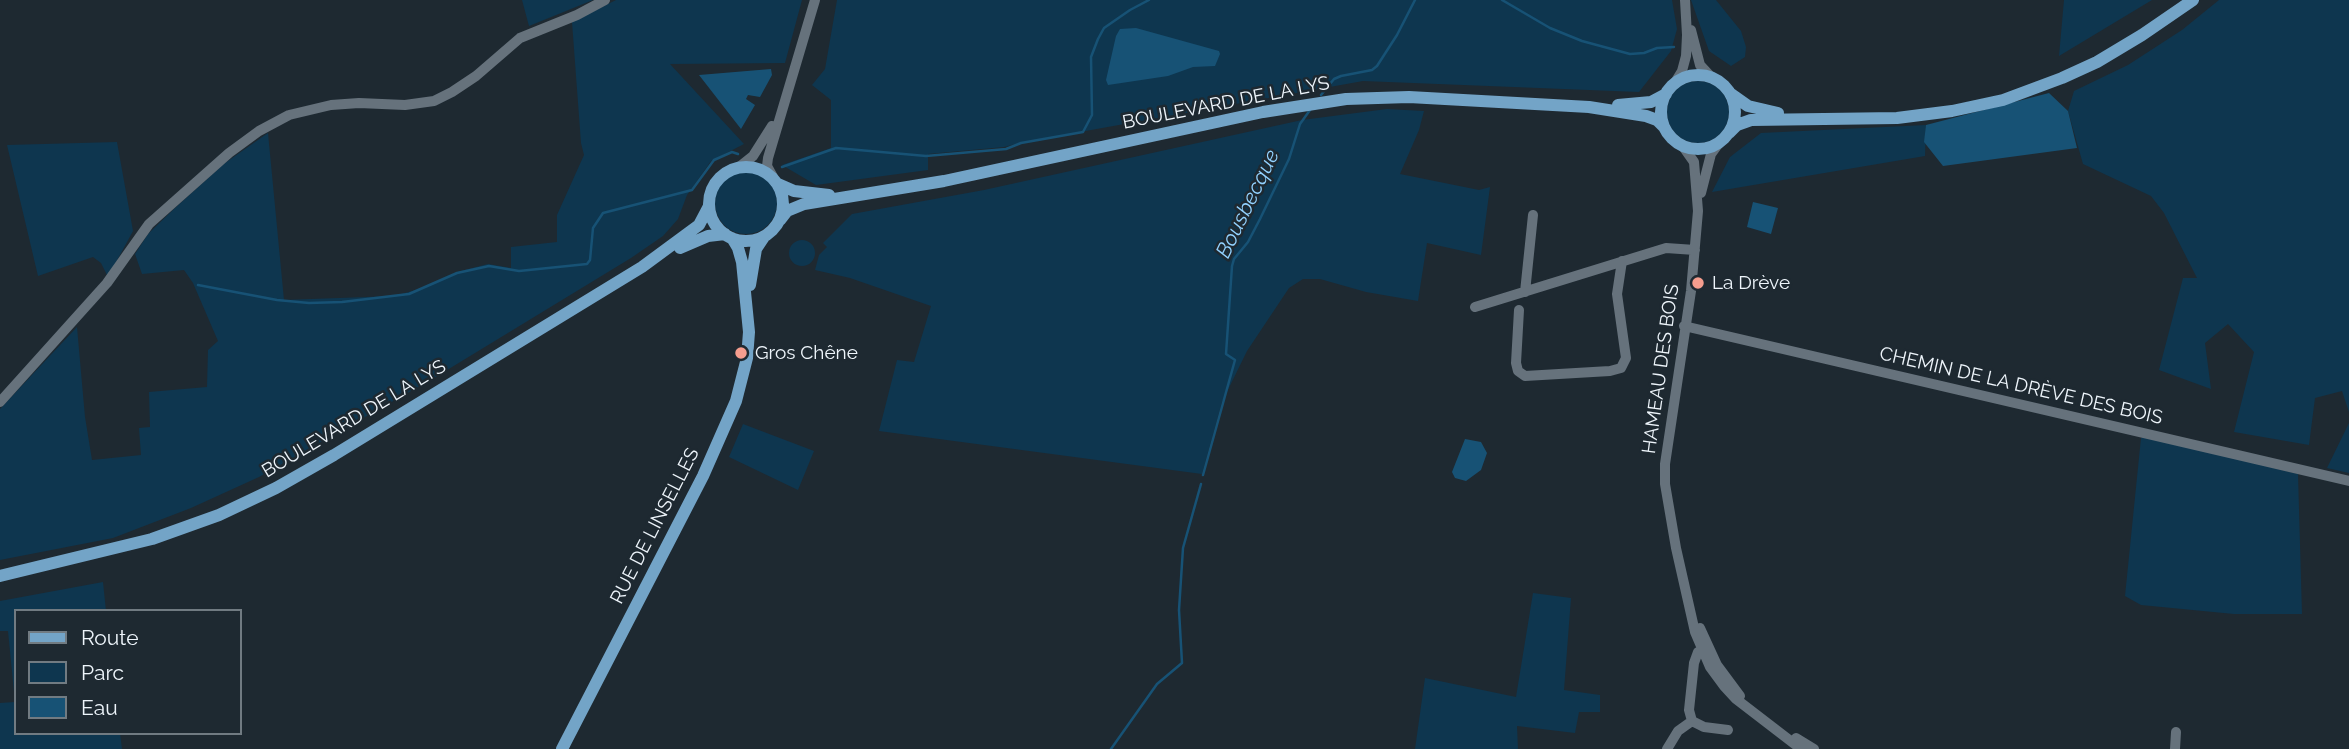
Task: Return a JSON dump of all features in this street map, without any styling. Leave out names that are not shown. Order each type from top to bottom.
[{"type":"main road","points":[[2165,19],[2187,0]]},
{"type":"main road","points":[[1820,118],[1754,108],[1739,102],[1713,78],[1704,76],[1690,76],[1670,89],[1661,111],[1664,127],[1671,138],[1682,145],[1699,149],[1719,143],[1737,125],[1751,120],[1879,119],[1961,110],[2035,89],[2088,66],[2135,40],[2193,0]]},
{"type":"main road","name":"BOULEVARD DE LA LYS","points":[[1589,107],[1644,104],[1657,101],[1670,89]]},
{"type":"main road","points":[[1729,133],[1735,111],[1730,93]]},
{"type":"main road","name":"BOULEVARD DE LA LYS","points":[[780,220],[787,211],[800,205],[944,181],[1263,112],[1325,102],[1398,97],[1589,107],[1646,116],[1657,120],[1664,127]]},
{"type":"main road","points":[[738,168],[756,168],[775,181],[784,202],[780,220],[764,237],[748,241],[729,236],[714,222],[709,206],[711,192],[725,173],[738,168]]},
{"type":"main road","name":"BOULEVARD DE LA LYS","points":[[775,181],[791,191],[819,195],[874,193]]},
{"type":"main road","name":"BOULEVARD DE LA LYS","points":[[0,576],[127,546],[219,515],[269,492],[334,456],[642,267],[695,229],[705,217],[709,206]]},
{"type":"main road","name":"BOULEVARD DE LA LYS","points":[[642,267],[698,239],[712,235],[729,236]]},
{"type":"main road","name":"RUE DE LINSELLES","points":[[729,236],[741,257],[748,310]]},
{"type":"main road","name":"RUE DE LINSELLES","points":[[562,749],[703,476],[727,424],[739,392],[747,358],[748,310],[754,258],[764,237]]},
{"type":"main road","name":"BOULEVARD DE LA LYS","points":[[0,570],[67,561]]},
{"type":"street","points":[[0,402],[107,283],[149,224],[229,153],[259,131],[289,115],[331,105],[359,103],[405,106],[434,101],[476,76],[520,38],[577,15],[605,0]]},
{"type":"street","points":[[775,181],[767,166],[768,158],[815,0]]},
{"type":"street","points":[[1685,5],[1698,60],[1703,70],[1713,78]]},
{"type":"street","points":[[1670,89],[1682,71],[1686,56],[1685,5]]},
{"type":"street","points":[[738,168],[753,156],[783,104]]},
{"type":"street","name":"HAMEAU DES BOIS","points":[[1719,143],[1709,161],[1698,211],[1665,475],[1676,547],[1692,615],[1705,648],[1754,712],[1801,749]]},
{"type":"street","name":"HAMEAU DES BOIS","points":[[1682,145],[1694,162],[1698,211]]},
{"type":"street","points":[[1525,292],[1533,215]]},
{"type":"street","points":[[1475,307],[1665,248],[1695,250]]},
{"type":"street","points":[[1520,310],[1516,363],[1518,371],[1525,376],[1621,368],[1626,358],[1617,294],[1622,261]]},
{"type":"street","name":"CHEMIN DE LA DRÈVE DES BOIS","points":[[1684,326],[2349,481]]},
{"type":"street","points":[[1692,722],[1689,710],[1694,663],[1696,655],[1705,648]]},
{"type":"street","points":[[1692,722],[1704,727],[1728,730]]},
{"type":"street","points":[[1667,749],[1678,731],[1692,722]]},
{"type":"street","name":"HAMEAU DES BOIS","points":[[1768,723],[1814,749]]},
{"type":"street","points":[[2175,749],[2176,732]]},
{"type":"green space","points":[[522,0],[593,0],[529,26]]},
{"type":"green space","points":[[616,0],[802,0],[785,63],[670,64],[744,144],[711,161],[687,195],[678,219],[663,236],[434,378],[259,477],[191,508],[113,538],[0,560],[0,409],[77,327],[85,417],[92,460],[141,455],[139,428],[150,427],[149,392],[207,387],[208,350],[218,341],[193,283],[184,270],[142,274],[135,254],[148,234],[176,207],[225,163],[268,133],[284,300],[394,296],[423,288],[457,272],[488,264],[511,268],[511,247],[557,242],[557,215],[584,155],[572,22]]},
{"type":"green space","points":[[837,0],[1672,0],[1677,29],[1671,51],[1639,92],[1363,81],[1004,147],[928,154],[928,170],[816,185],[782,165],[831,148],[831,100],[812,85],[825,69]]},
{"type":"green space","points":[[1691,0],[1716,0],[1741,31],[1746,47],[1745,57],[1731,66],[1709,51]]},
{"type":"green space","points":[[2064,0],[2152,0],[2059,56]]},
{"type":"green space","points":[[2219,0],[2349,0],[2349,412],[2342,391],[2315,398],[2309,445],[2234,432],[2254,352],[2228,324],[2205,343],[2211,389],[2159,370],[2183,278],[2197,278],[2164,213],[2151,196],[2083,164],[2068,111],[2074,91],[2128,65],[2182,30]]},
{"type":"green space","points":[[1692,81],[1704,81],[1720,90],[1727,100],[1727,124],[1720,134],[1704,143],[1692,143],[1681,138],[1672,129],[1667,118],[1667,106],[1672,95],[1681,86]]},
{"type":"green space","points":[[1387,109],[1424,111],[1400,174],[1479,190],[1490,187],[1481,255],[1427,243],[1418,301],[1366,292],[1320,279],[1303,279],[1289,288],[1247,351],[1222,402],[1202,474],[879,431],[897,360],[914,362],[931,306],[850,278],[815,270],[819,255],[827,247],[823,243],[852,214],[984,190],[1302,120]]},
{"type":"green space","points":[[1926,125],[1925,156],[1712,192],[1730,157],[1761,133]]},
{"type":"green space","points":[[117,142],[133,231],[108,277],[101,263],[93,257],[38,276],[7,145]]},
{"type":"green space","points":[[740,172],[752,172],[768,181],[775,191],[775,215],[768,225],[752,234],[740,234],[729,229],[720,220],[715,209],[715,197],[720,186],[729,177]]},
{"type":"green space","points":[[802,240],[811,244],[815,253],[811,262],[802,266],[793,262],[789,253],[793,244]]},
{"type":"green space","points":[[2349,423],[2349,473],[2327,468]]},
{"type":"green space","points":[[743,424],[814,451],[798,490],[729,457]]},
{"type":"green space","points":[[2144,436],[2298,474],[2302,614],[2234,614],[2141,605],[2125,596],[2141,438]]},
{"type":"green space","points":[[103,582],[106,609],[14,609],[14,692],[8,631],[0,631],[0,601]]},
{"type":"green space","points":[[1533,593],[1571,598],[1564,690],[1600,695],[1600,712],[1579,712],[1575,733],[1517,726],[1518,749],[1415,749],[1425,678],[1516,697]]},
{"type":"green space","points":[[14,702],[14,735],[120,735],[122,749],[0,749],[0,703]]},
{"type":"water","points":[[1136,28],[1219,51],[1220,54],[1215,66],[1193,67],[1168,76],[1108,85],[1106,80],[1116,36],[1120,29]]},
{"type":"water","points":[[771,69],[772,75],[760,97],[748,95],[746,99],[755,105],[741,129],[699,75]]},
{"type":"water","points":[[2049,93],[2068,111],[2077,148],[1943,166],[1924,142],[1926,125]]},
{"type":"water","points":[[1753,202],[1778,208],[1771,234],[1747,227]]},
{"type":"water","points":[[1465,439],[1481,442],[1487,453],[1481,470],[1466,481],[1455,478],[1452,472]]},
{"type":"waterway","points":[[782,167],[836,148],[926,156],[1006,149],[1021,143],[1083,132],[1092,115],[1091,57],[1098,39],[1104,28],[1149,0]]},
{"type":"waterway","name":"Bousbecque","points":[[1321,95],[1334,79],[1372,70],[1377,66],[1415,0]]},
{"type":"waterway","points":[[1502,0],[1550,28],[1582,41],[1630,54],[1674,47]]},
{"type":"waterway","name":"Bousbecque","points":[[1203,475],[1235,360],[1226,354],[1234,259],[1248,242],[1260,219],[1289,159],[1300,124],[1310,110]]},
{"type":"waterway","points":[[198,285],[277,300],[342,302],[409,294],[457,273],[489,266],[519,271],[587,264],[590,260],[593,228],[603,213],[692,190],[714,160],[732,152],[738,154]]},
{"type":"waterway","name":"Bousbecque","points":[[1111,749],[1157,684],[1182,663],[1179,610],[1183,548],[1201,484]]},
{"type":"place","name":"La Drève","points":[[1698,283]]},
{"type":"place","name":"Gros Chêne","points":[[741,353]]}]
